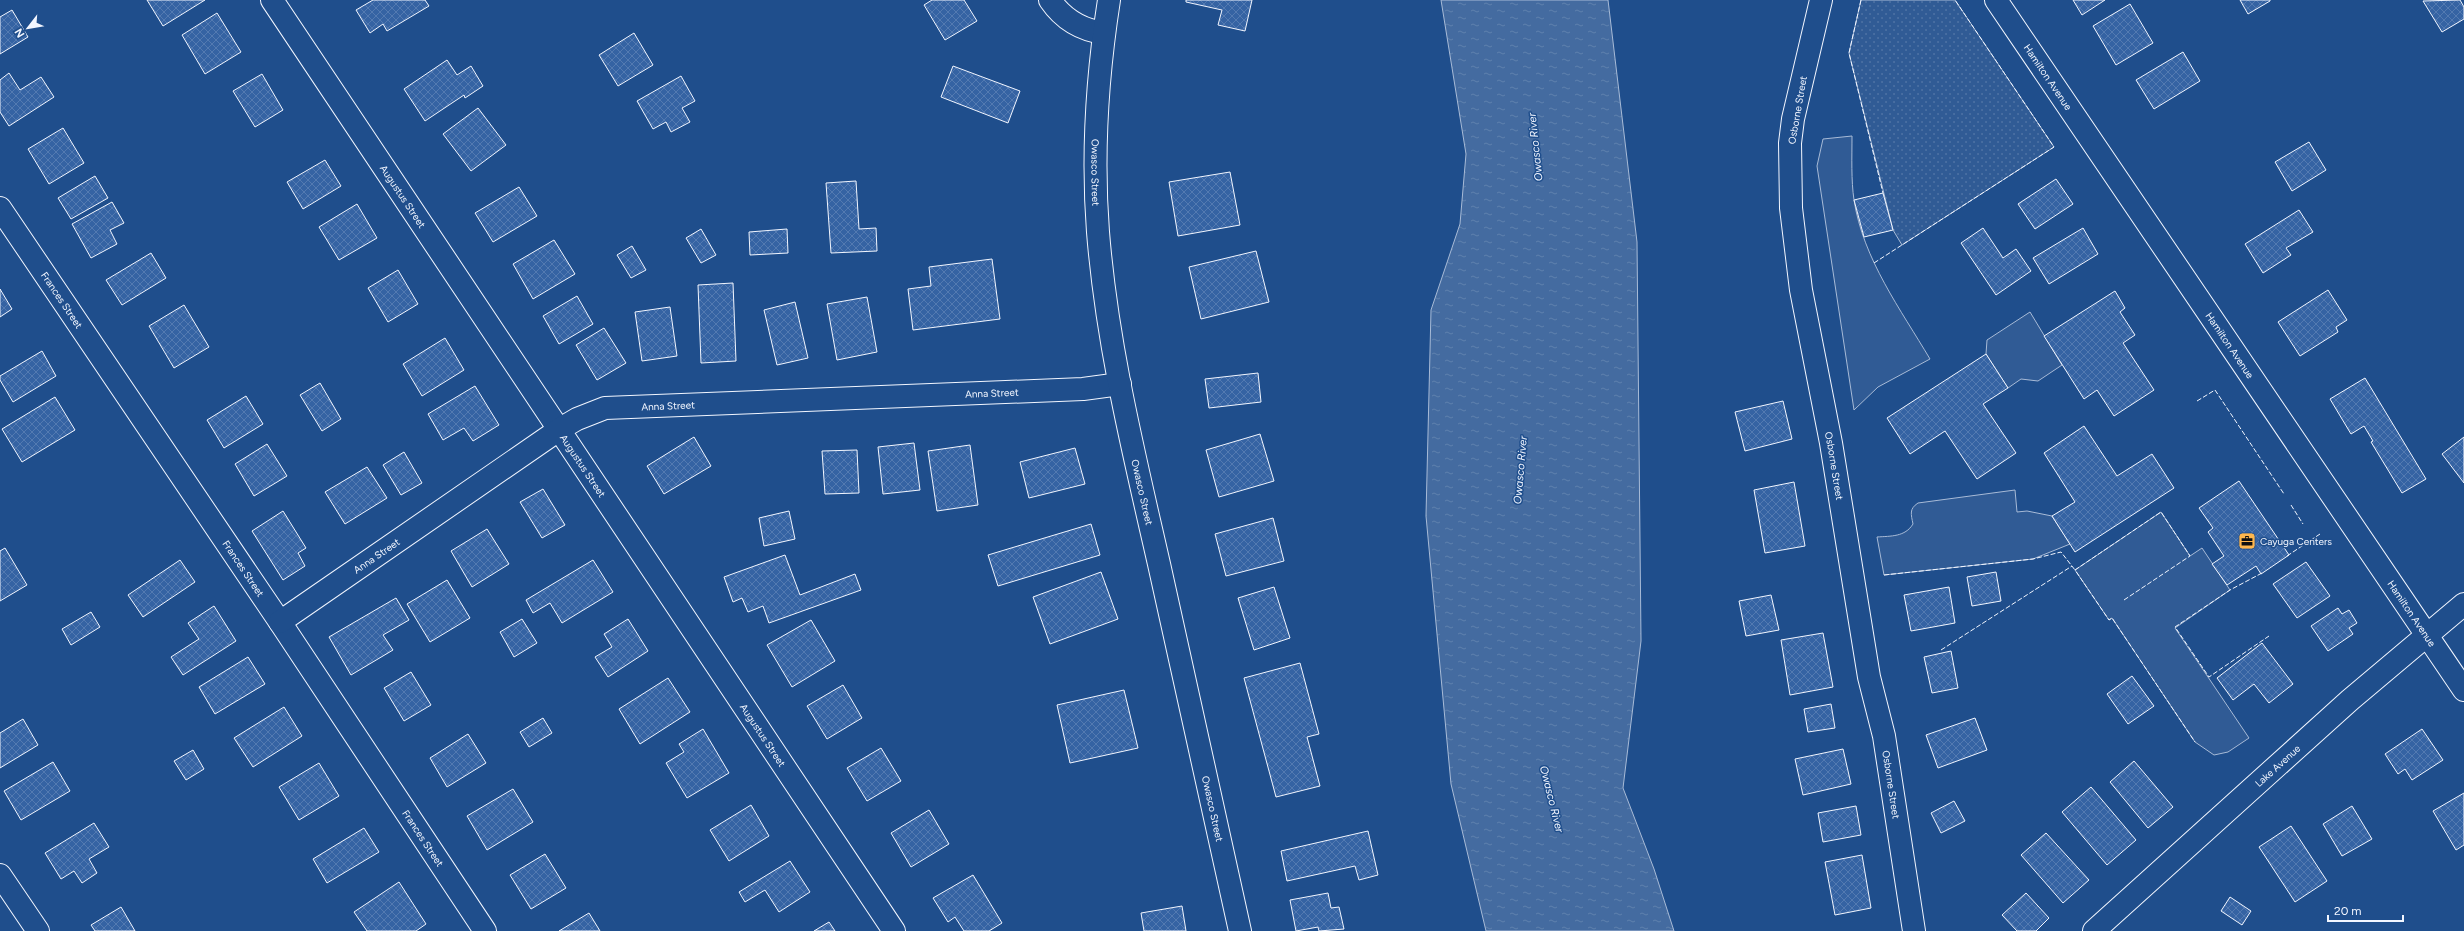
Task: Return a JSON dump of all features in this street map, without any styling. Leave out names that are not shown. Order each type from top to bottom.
[{"type":"street","name":"Augustus Street","points":[[272,0],[894,931]]},
{"type":"street","points":[[1050,0],[1072,23],[1092,32],[1103,41]]},
{"type":"street","name":"Owasco Street","points":[[1109,0],[1103,41],[1096,121],[1098,231],[1104,289],[1132,456],[1240,931]]},
{"type":"street","name":"Osborne Street","points":[[1821,0],[1790,143],[1791,208],[1801,290],[1831,443],[1869,677],[1884,736],[1914,931]]},
{"type":"street","name":"Hamilton Avenue","points":[[1996,0],[2464,690]]},
{"type":"street","name":"Frances Street","points":[[0,208],[280,622],[485,931]]},
{"type":"street","name":"Anna Street","points":[[280,622],[560,429],[577,418],[605,408],[1084,389],[1120,384]]},
{"type":"street","name":"Lake Avenue","points":[[2094,931],[2316,731],[2464,604]]},
{"type":"street","points":[[0,874],[38,931]]},
{"type":"shaded area","points":[[1861,0],[1955,0],[2054,147],[1902,245],[1893,230],[1849,53]]},
{"type":"shaded area","points":[[1852,136],[1852,176],[1854,200],[1866,243],[1884,283],[1930,359],[1878,387],[1854,410],[1817,166],[1823,139]]},
{"type":"shaded area","points":[[2030,312],[2062,365],[2038,381],[2021,379],[2008,388],[1986,354],[1987,340]]},
{"type":"shaded area","points":[[2015,490],[2017,512],[2027,511],[2052,516],[2070,544],[2033,559],[1884,575],[1877,537],[1902,534],[1910,528],[1913,524],[1911,515],[1912,510],[1918,503]]},
{"type":"shaded area","points":[[2161,512],[2190,556],[2202,548],[2230,590],[2175,628],[2249,738],[2228,752],[2214,755],[2195,742],[2112,618],[2109,620],[2075,570]]},
{"type":"water","name":"Owasco River","points":[[1441,0],[1608,0],[1637,242],[1641,641],[1623,788],[1654,869],[1674,931],[1486,931],[1451,784],[1426,516],[1431,310],[1460,224],[1466,154]]},
{"type":"building","points":[[147,0],[205,0],[163,26]]},
{"type":"building","points":[[373,0],[425,0],[429,6],[387,31],[383,24],[370,33],[356,10]]},
{"type":"building","points":[[932,0],[964,0],[977,21],[945,40],[924,5]]},
{"type":"building","points":[[1186,0],[1252,0],[1245,31],[1218,25],[1222,10],[1186,2]]},
{"type":"building","points":[[2073,0],[2105,0],[2082,15]]},
{"type":"building","points":[[2240,0],[2270,0],[2270,1],[2248,14]]},
{"type":"building","points":[[2460,0],[2464,7],[2464,19],[2442,32],[2423,1]]},
{"type":"building","points":[[2130,4],[2153,43],[2116,65],[2093,26]]},
{"type":"building","points":[[12,10],[28,37],[0,54],[0,17]]},
{"type":"building","points":[[217,13],[241,52],[205,74],[182,35]]},
{"type":"building","points":[[634,33],[653,65],[618,86],[599,55]]},
{"type":"building","points":[[2183,52],[2200,81],[2154,109],[2136,80]]},
{"type":"building","points":[[447,60],[457,75],[471,66],[483,86],[465,98],[464,95],[425,121],[404,89]]},
{"type":"building","points":[[953,66],[1020,91],[1008,123],[941,97]]},
{"type":"building","points":[[9,73],[20,90],[41,77],[54,97],[9,126],[0,112],[0,80]]},
{"type":"building","points":[[262,74],[283,110],[255,127],[233,91]]},
{"type":"building","points":[[681,76],[695,101],[682,108],[690,122],[671,132],[666,122],[653,129],[637,101]]},
{"type":"building","points":[[478,108],[506,145],[471,171],[443,134]]},
{"type":"building","points":[[63,128],[84,163],[49,184],[28,149]]},
{"type":"building","points":[[2309,142],[2326,170],[2292,191],[2275,162]]},
{"type":"building","points":[[325,160],[341,186],[303,209],[287,182]]},
{"type":"building","points":[[1230,172],[1240,225],[1178,236],[1169,182]]},
{"type":"building","points":[[95,176],[108,198],[71,219],[58,198]]},
{"type":"building","points":[[2056,179],[2073,204],[2035,229],[2018,204]]},
{"type":"building","points":[[856,181],[859,229],[876,228],[877,251],[831,253],[826,183]]},
{"type":"building","points":[[519,187],[537,216],[493,242],[475,213]]},
{"type":"building","points":[[1883,193],[1893,230],[1864,237],[1854,200]]},
{"type":"building","points":[[112,202],[124,223],[110,230],[117,244],[91,258],[72,224]]},
{"type":"building","points":[[357,204],[377,238],[339,260],[319,227]]},
{"type":"building","points":[[2299,210],[2313,232],[2286,248],[2291,255],[2263,273],[2245,244]]},
{"type":"building","points":[[1983,228],[2003,258],[2016,249],[2031,271],[1996,295],[1961,243]]},
{"type":"building","points":[[2083,228],[2098,254],[2049,284],[2033,258]]},
{"type":"building","points":[[701,229],[716,255],[701,263],[686,238]]},
{"type":"building","points":[[787,229],[788,253],[750,255],[749,232]]},
{"type":"building","points":[[554,240],[575,274],[533,299],[513,264]]},
{"type":"building","points":[[632,246],[646,270],[631,278],[617,255]]},
{"type":"building","points":[[1256,251],[1269,302],[1201,319],[1189,267]]},
{"type":"building","points":[[151,253],[166,278],[122,305],[106,280]]},
{"type":"building","points":[[992,259],[1000,319],[913,330],[908,289],[931,286],[929,267]]},
{"type":"building","points":[[398,270],[418,304],[388,322],[368,288]]},
{"type":"building","points":[[733,283],[736,361],[701,363],[698,285]]},
{"type":"building","points":[[0,289],[12,309],[0,317]]},
{"type":"building","points":[[2328,290],[2347,320],[2336,327],[2338,332],[2300,356],[2278,322]]},
{"type":"building","points":[[2115,291],[2125,308],[2120,312],[2135,335],[2123,343],[2154,390],[2114,416],[2097,390],[2084,399],[2044,336]]},
{"type":"building","points":[[577,296],[593,324],[559,344],[543,316]]},
{"type":"building","points":[[867,297],[877,352],[837,360],[827,304]]},
{"type":"building","points":[[795,302],[808,358],[777,365],[764,310]]},
{"type":"building","points":[[184,305],[209,347],[174,368],[149,326]]},
{"type":"building","points":[[670,307],[677,356],[642,361],[635,312]]},
{"type":"building","points":[[604,328],[626,363],[597,380],[576,345]]},
{"type":"building","points":[[445,338],[464,370],[422,396],[403,364]]},
{"type":"building","points":[[42,351],[56,376],[13,402],[0,380],[0,376]]},
{"type":"building","points":[[1986,354],[2008,388],[1983,404],[2016,453],[1977,479],[1945,431],[1910,454],[1887,418]]},
{"type":"building","points":[[1258,373],[1261,402],[1209,408],[1205,379]]},
{"type":"building","points":[[2365,378],[2426,479],[2402,493],[2371,442],[2373,441],[2364,426],[2351,434],[2330,399]]},
{"type":"building","points":[[320,383],[341,419],[322,431],[300,395]]},
{"type":"building","points":[[475,386],[499,425],[473,441],[464,428],[443,440],[428,414]]},
{"type":"building","points":[[246,396],[263,424],[224,448],[207,420]]},
{"type":"building","points":[[55,397],[75,430],[22,462],[2,429]]},
{"type":"building","points":[[1783,401],[1792,439],[1745,451],[1735,412]]},
{"type":"building","points":[[2084,426],[2117,476],[2152,454],[2174,488],[2075,552],[2052,516],[2075,502],[2044,453]]},
{"type":"building","points":[[1260,434],[1274,481],[1219,497],[1206,450]]},
{"type":"building","points":[[694,437],[711,466],[664,494],[647,466]]},
{"type":"building","points":[[2464,437],[2464,483],[2442,454]]},
{"type":"building","points":[[914,443],[920,490],[883,494],[878,447]]},
{"type":"building","points":[[267,444],[287,476],[254,496],[235,464]]},
{"type":"building","points":[[970,445],[978,505],[937,511],[928,451]]},
{"type":"building","points":[[1075,448],[1085,484],[1029,498],[1020,462]]},
{"type":"building","points":[[857,450],[859,493],[825,494],[822,451]]},
{"type":"building","points":[[404,452],[422,483],[401,495],[383,465]]},
{"type":"building","points":[[367,467],[387,498],[345,524],[325,492]]},
{"type":"building","name":"Cayuga Centers","points":[[2239,481],[2289,555],[2261,574],[2256,566],[2227,585],[2212,564],[2224,556],[2208,532],[2213,528],[2199,508]]},
{"type":"building","points":[[1794,482],[1805,546],[1765,553],[1754,490]]},
{"type":"building","points":[[543,489],[565,525],[542,538],[520,502]]},
{"type":"building","points":[[283,511],[306,548],[298,553],[305,566],[283,580],[252,531]]},
{"type":"building","points":[[789,511],[795,539],[764,546],[759,518]]},
{"type":"building","points":[[1273,518],[1284,561],[1226,576],[1215,534]]},
{"type":"building","points":[[1091,524],[1100,555],[998,586],[988,555]]},
{"type":"building","points":[[487,529],[509,564],[472,587],[451,551]]},
{"type":"building","points":[[5,548],[27,585],[0,601],[0,551]]},
{"type":"building","points":[[785,555],[800,595],[855,574],[861,590],[769,623],[763,606],[748,612],[742,598],[733,602],[724,577]]},
{"type":"building","points":[[180,560],[195,582],[143,617],[128,595]]},
{"type":"building","points":[[593,560],[613,592],[562,623],[550,603],[533,613],[526,600]]},
{"type":"building","points":[[2306,562],[2330,596],[2297,618],[2273,584]]},
{"type":"building","points":[[1101,572],[1118,619],[1050,644],[1033,597]]},
{"type":"building","points":[[1996,572],[2001,601],[1972,606],[1967,577]]},
{"type":"building","points":[[447,580],[470,618],[430,642],[407,604]]},
{"type":"building","points":[[1274,587],[1290,638],[1254,650],[1238,598]]},
{"type":"building","points":[[1949,587],[1955,623],[1911,631],[1904,595]]},
{"type":"building","points":[[1771,595],[1779,630],[1746,636],[1739,601]]},
{"type":"building","points":[[396,598],[409,620],[383,635],[393,650],[351,675],[329,637]]},
{"type":"building","points":[[214,606],[236,641],[183,675],[171,657],[199,639],[188,623]]},
{"type":"building","points":[[2338,608],[2342,614],[2349,610],[2357,623],[2349,628],[2353,634],[2328,651],[2311,626]]},
{"type":"building","points":[[91,612],[100,627],[71,645],[62,629]]},
{"type":"building","points":[[522,619],[537,643],[514,657],[500,632]]},
{"type":"building","points":[[628,619],[648,651],[608,677],[595,657],[612,647],[604,634]]},
{"type":"building","points":[[811,620],[835,661],[792,687],[767,645]]},
{"type":"building","points":[[1823,633],[1833,687],[1790,695],[1781,640]]},
{"type":"building","points":[[2262,643],[2293,684],[2269,703],[2254,684],[2233,700],[2217,678]]},
{"type":"building","points":[[1951,651],[1958,688],[1932,693],[1924,657]]},
{"type":"building","points":[[248,657],[265,684],[215,714],[199,687]]},
{"type":"building","points":[[1300,663],[1319,734],[1307,737],[1320,786],[1276,797],[1244,678]]},
{"type":"building","points":[[411,672],[431,705],[404,721],[384,688]]},
{"type":"building","points":[[2132,676],[2154,706],[2128,724],[2107,694]]},
{"type":"building","points":[[668,678],[690,712],[640,744],[619,709]]},
{"type":"building","points":[[843,685],[862,718],[827,739],[807,706]]},
{"type":"building","points":[[1124,690],[1138,748],[1070,763],[1057,705]]},
{"type":"building","points":[[1831,704],[1835,728],[1808,732],[1804,709]]},
{"type":"building","points":[[284,707],[302,736],[253,767],[234,738]]},
{"type":"building","points":[[543,718],[552,733],[529,747],[520,732]]},
{"type":"building","points":[[1975,718],[1987,750],[1938,768],[1926,735]]},
{"type":"building","points":[[23,719],[38,745],[0,768],[0,733]]},
{"type":"building","points":[[703,729],[729,773],[687,798],[666,763],[684,752],[679,744]]},
{"type":"building","points":[[2422,729],[2443,760],[2412,780],[2405,769],[2398,774],[2385,754]]},
{"type":"building","points":[[468,734],[486,763],[447,787],[430,758]]},
{"type":"building","points":[[881,748],[901,781],[867,801],[847,768]]},
{"type":"building","points":[[1843,749],[1851,784],[1803,795],[1795,759]]},
{"type":"building","points":[[193,750],[204,769],[186,780],[174,761]]},
{"type":"building","points":[[2134,761],[2173,807],[2148,828],[2110,782]]},
{"type":"building","points":[[53,762],[70,791],[21,820],[4,791]]},
{"type":"building","points":[[319,763],[339,796],[299,820],[279,787]]},
{"type":"building","points":[[2091,787],[2136,840],[2107,865],[2062,812]]},
{"type":"building","points":[[513,789],[533,822],[487,850],[467,816]]},
{"type":"building","points":[[2464,793],[2464,845],[2456,850],[2433,811]]},
{"type":"building","points":[[1954,801],[1965,821],[1941,833],[1931,813]]},
{"type":"building","points":[[751,805],[769,836],[729,861],[710,830]]},
{"type":"building","points":[[1856,806],[1861,835],[1823,842],[1818,813]]},
{"type":"building","points":[[2352,806],[2372,839],[2342,856],[2323,824]]},
{"type":"building","points":[[929,810],[949,844],[911,867],[891,833]]},
{"type":"building","points":[[94,823],[109,847],[89,859],[97,873],[82,883],[74,871],[61,879],[45,853]]},
{"type":"building","points":[[2291,826],[2327,881],[2295,902],[2259,847]]},
{"type":"building","points":[[364,828],[379,852],[327,883],[313,859]]},
{"type":"building","points":[[1368,831],[1378,875],[1359,880],[1355,866],[1287,881],[1281,851]]},
{"type":"building","points":[[2046,833],[2089,880],[2063,903],[2021,855]]},
{"type":"building","points":[[545,854],[566,888],[531,909],[510,875]]},
{"type":"building","points":[[1862,855],[1871,908],[1835,915],[1825,862]]},
{"type":"building","points":[[790,861],[810,892],[779,912],[765,890],[745,902],[739,892]]},
{"type":"building","points":[[973,875],[1002,923],[989,931],[964,931],[955,917],[948,922],[933,898]]},
{"type":"building","points":[[399,882],[426,924],[416,931],[367,931],[354,912]]},
{"type":"building","points":[[1328,893],[1331,908],[1339,907],[1344,929],[1319,931],[1318,927],[1296,931],[1290,900]]},
{"type":"building","points":[[2026,893],[2049,918],[2036,931],[2017,931],[2002,915]]},
{"type":"building","points":[[2230,897],[2251,911],[2242,925],[2221,911]]},
{"type":"building","points":[[1182,906],[1186,931],[1144,931],[1141,913]]},
{"type":"building","points":[[121,907],[135,931],[95,931],[91,925]]},
{"type":"building","points":[[589,913],[600,931],[559,931]]},
{"type":"building","points":[[829,922],[835,931],[814,931]]},
{"type":"fence","points":[[1861,0],[1849,53],[1883,193]]},
{"type":"fence","points":[[1874,263],[2054,147],[1955,0]]},
{"type":"fence","points":[[2197,401],[2215,390],[2284,494]]},
{"type":"fence","points":[[2291,505],[2303,524]]},
{"type":"fence","points":[[2124,600],[2190,556],[2161,512],[2075,570],[2109,620],[2112,618],[2195,742]]},
{"type":"fence","points":[[2287,556],[2320,534]]},
{"type":"fence","points":[[1884,575],[2033,559],[2061,552],[2075,570]]},
{"type":"fence","points":[[1941,650],[2072,566]]},
{"type":"fence","points":[[2262,573],[2230,590],[2175,627],[2209,677],[2269,636]]},
{"type":"place","name":"Cayuga Centers","points":[[2247,541]]}]
